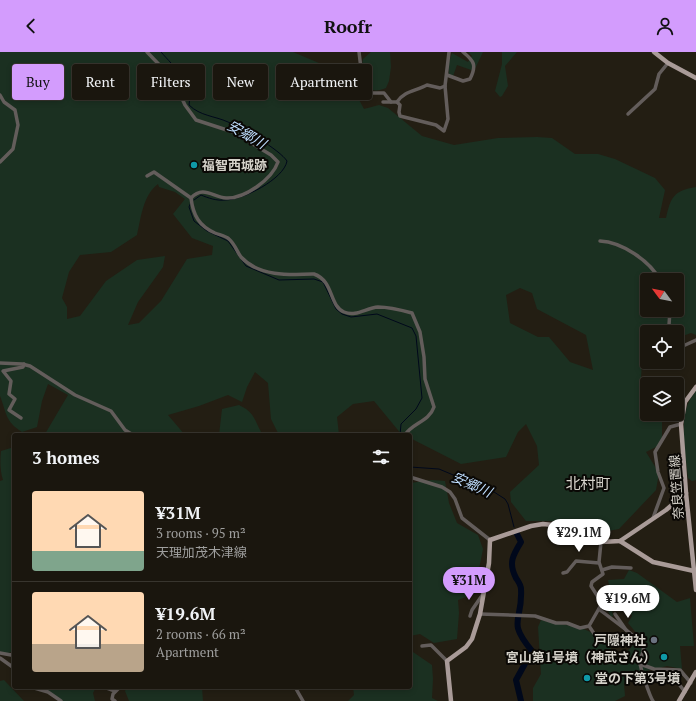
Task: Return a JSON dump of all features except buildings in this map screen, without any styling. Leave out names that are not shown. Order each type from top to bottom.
[{"type":"main road","points":[[654,52],[668,63],[696,78]]},
{"type":"main road","name":"奈良笠置線","points":[[696,386],[686,402],[682,424],[686,493],[696,590]]},
{"type":"main road","points":[[451,701],[447,661],[470,643],[480,614],[489,563],[490,540],[531,526],[556,524],[601,542],[620,541],[671,507],[686,493]]},
{"type":"main road","points":[[620,541],[653,562],[695,571]]},
{"type":"main road","points":[[679,701],[691,683],[696,672]]},
{"type":"street","points":[[147,52],[173,79],[185,105],[196,120],[233,132],[271,154],[278,162],[262,182],[234,198],[225,198],[200,191],[192,200]]},
{"type":"street","points":[[359,52],[362,77],[369,93],[384,93],[391,102]]},
{"type":"street","points":[[397,102],[400,105],[400,116],[436,125],[444,131],[448,113],[445,86],[449,52]]},
{"type":"street","points":[[447,75],[463,81],[470,79],[474,67],[472,60],[463,52]]},
{"type":"street","points":[[628,114],[655,89],[659,74],[668,63]]},
{"type":"street","points":[[397,102],[404,93],[418,90],[427,85],[440,88],[445,86]]},
{"type":"street","points":[[0,95],[4,102],[15,110],[18,125],[13,149],[0,162]]},
{"type":"street","points":[[383,102],[397,102]]},
{"type":"street","points":[[147,176],[154,172],[192,200],[197,220],[204,227],[229,239],[241,257],[248,263],[277,274],[314,274],[320,276],[326,282],[340,309],[346,312],[361,312],[378,307],[412,313],[420,332],[424,357],[424,379],[434,407],[424,421],[413,427],[407,433]]},
{"type":"street","points":[[600,241],[611,242],[632,254],[655,270],[656,273]]},
{"type":"street","points":[[684,346],[696,340]]},
{"type":"street","points":[[0,363],[24,364],[30,366],[75,395],[111,412],[125,430],[130,433]]},
{"type":"street","points":[[21,418],[10,410],[15,400],[9,394],[11,381],[3,371],[23,368],[24,364]]},
{"type":"street","points":[[653,518],[664,488],[658,472],[655,452],[670,428],[682,424]]},
{"type":"street","points":[[412,478],[442,487],[450,492],[455,499],[462,518],[490,540]]},
{"type":"street","points":[[480,614],[535,616],[556,623],[567,623],[580,628],[589,626],[601,605],[600,600],[591,584],[603,574],[599,563],[601,542]]},
{"type":"street","points":[[563,573],[567,572],[576,561],[599,563]]},
{"type":"street","points":[[602,570],[612,567],[631,568]]},
{"type":"street","points":[[470,616],[472,610],[484,593]]},
{"type":"street","points":[[599,609],[626,631],[640,639],[644,651],[640,664],[652,700],[646,701]]},
{"type":"street","points":[[615,614],[626,631]]},
{"type":"street","points":[[589,626],[595,635],[611,640]]},
{"type":"street","points":[[422,646],[431,645],[447,661]]},
{"type":"street","points":[[0,653],[3,655],[12,653]]},
{"type":"street","points":[[0,658],[12,667]]},
{"type":"street","points":[[640,664],[654,668],[680,670],[691,683]]},
{"type":"street","points":[[675,679],[685,692]]},
{"type":"street","points":[[38,689],[48,692],[61,701]]},
{"type":"street","points":[[110,689],[115,691]]},
{"type":"street","points":[[115,701],[112,699],[115,691],[118,689]]},
{"type":"street","points":[[296,689],[303,701]]},
{"type":"green space","points":[[0,52],[293,52],[321,64],[276,64],[276,100],[359,100],[364,109],[379,105],[388,108],[422,136],[454,145],[498,138],[552,138],[575,154],[598,154],[615,159],[655,178],[665,190],[659,218],[666,218],[674,196],[682,191],[696,187],[696,335],[691,333],[684,336],[684,325],[640,325],[640,369],[642,369],[640,377],[640,421],[662,421],[662,444],[646,452],[659,473],[656,490],[619,529],[591,534],[553,521],[526,521],[511,502],[510,492],[539,465],[537,446],[526,424],[518,432],[506,457],[461,464],[412,439],[412,433],[400,433],[374,401],[353,404],[337,417],[339,433],[278,433],[271,419],[268,383],[255,372],[247,387],[242,402],[228,395],[199,406],[168,415],[183,433],[46,433],[68,395],[48,384],[42,401],[37,427],[22,432],[9,421],[0,396]],"holes":[[[158,184],[159,187],[175,192],[185,199],[173,214],[192,238],[213,246],[212,255],[187,259],[161,301],[139,323],[128,325],[138,302],[163,267],[165,256],[137,260],[106,281],[80,316],[67,319],[67,307],[62,298],[69,272],[80,255],[111,252],[137,235],[141,214],[146,200]],[[520,288],[532,293],[537,309],[586,335],[593,370],[570,362],[549,337],[538,337],[510,323],[506,295]]]},
{"type":"green space","points":[[371,52],[390,52],[391,67],[389,81],[386,88],[381,90],[372,90],[372,64],[362,64],[363,59]]},
{"type":"green space","points":[[468,52],[483,52],[474,71],[457,65],[453,76],[449,75],[448,65],[452,53],[468,62],[472,56]]},
{"type":"green space","points":[[502,52],[517,52],[505,66],[508,86],[500,97],[495,91],[502,64]]},
{"type":"green space","points":[[696,391],[696,480],[692,481],[688,478],[684,445],[684,421],[690,400]]},
{"type":"green space","points":[[239,405],[245,408],[252,414],[262,433],[219,433],[222,409]]},
{"type":"green space","points":[[12,448],[12,652],[5,654],[0,653],[0,481],[3,480],[0,458],[1,451]]},
{"type":"green space","points":[[432,480],[445,481],[449,503],[457,523],[478,535],[483,549],[474,594],[458,600],[459,613],[457,639],[434,643],[420,634],[412,636],[412,483]]},
{"type":"green space","points":[[629,570],[637,573],[677,602],[690,598],[694,646],[680,646],[682,669],[667,666],[634,674],[624,684],[625,696],[615,701],[533,701],[533,688],[541,674],[538,627],[541,620],[586,630],[608,642],[611,649],[615,653],[619,654],[628,650],[636,641],[638,635],[628,623],[632,616],[626,605],[624,592],[620,589],[614,598],[612,605],[613,616],[611,617],[606,607],[611,594],[608,580],[624,579]]},
{"type":"green space","points":[[412,651],[432,665],[432,698],[438,701],[348,701],[354,695],[353,689],[412,689]]},
{"type":"green space","points":[[4,680],[24,701],[0,701],[0,681]]},
{"type":"green space","points":[[40,689],[95,689],[93,693],[95,701],[63,701]]},
{"type":"green space","points":[[126,689],[202,689],[203,701],[129,701],[125,691]]},
{"type":"waterway","name":"安郷川","points":[[161,52],[177,70],[185,83],[188,90],[189,105],[193,109],[203,114],[228,122],[251,134],[269,145],[287,161],[279,175],[252,192],[233,199],[219,200],[201,195],[194,200]]},
{"type":"waterway","name":"安郷川","points":[[191,202],[189,207],[194,221],[207,231],[228,241],[246,266],[279,280],[314,279],[323,282],[336,309],[342,314],[351,317],[377,314],[412,328],[416,336],[422,398],[416,409],[401,424],[400,433]]},
{"type":"waterway","name":"安郷川","points":[[412,467],[439,469],[494,492],[505,499],[508,504],[514,527]]},
{"type":"waterway","name":"安郷川","points":[[517,534],[521,542],[512,559],[512,568],[521,588],[518,626],[524,641],[532,651],[516,680],[521,701]]},
{"type":"place","name":"福智西城跡","points":[[194,165]]},
{"type":"place","name":"戸隠神社","points":[[654,640]]},
{"type":"place","name":"宮山第1号墳（神武さん）","points":[[664,657]]},
{"type":"place","name":"堂の下第3号墳","points":[[587,678]]},
{"type":"district","name":"北村町","points":[[588,483]]}]
